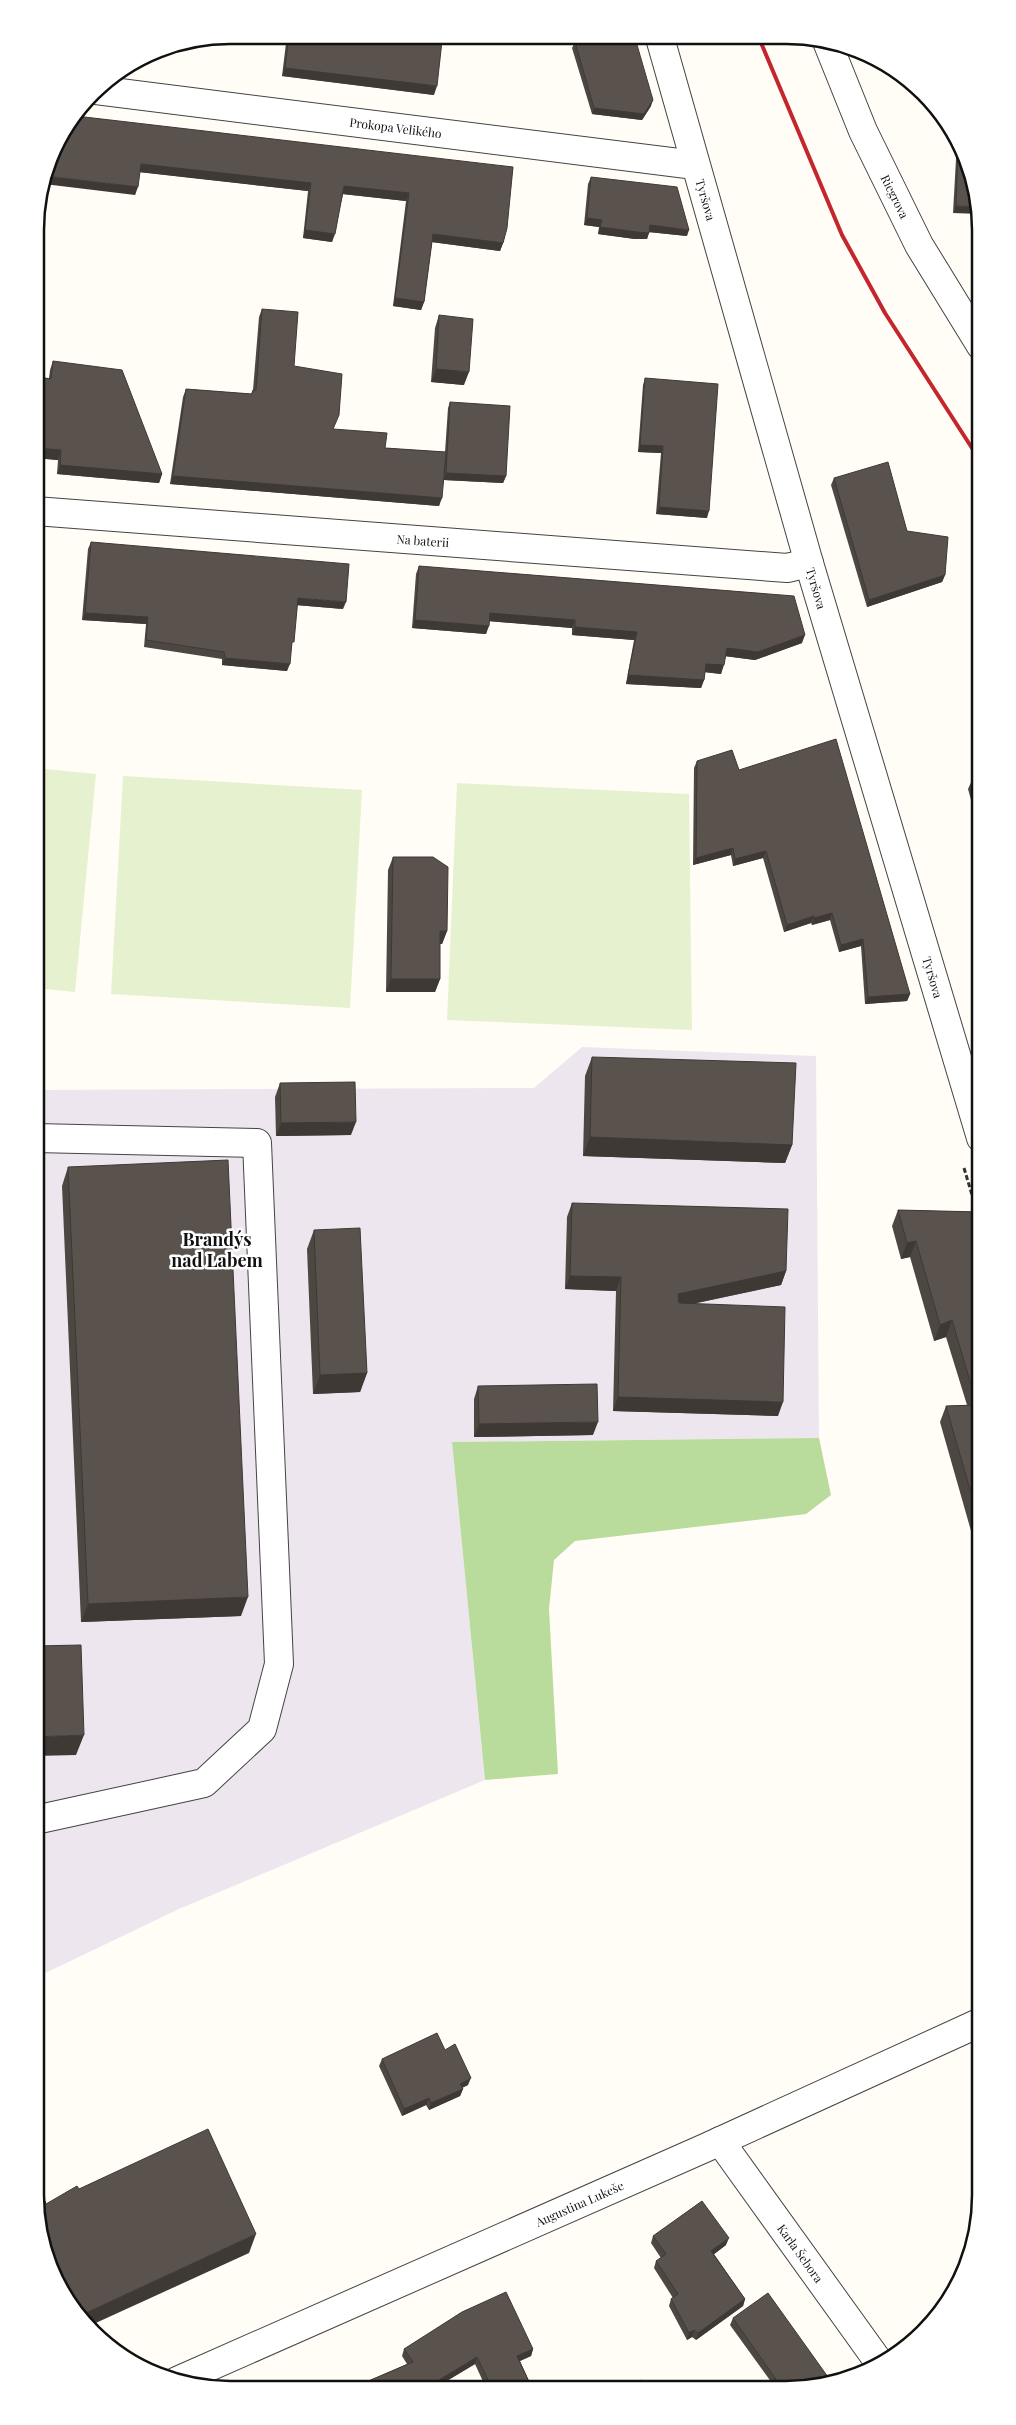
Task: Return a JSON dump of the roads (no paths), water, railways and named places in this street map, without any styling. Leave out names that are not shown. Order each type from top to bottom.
[{"type":"street","name":"Tyršova","points":[[662,44],[809,563],[972,1108]]},
{"type":"street","name":"Riegrova","points":[[830,49],[862,131],[919,245],[972,331]]},
{"type":"street","name":"Prokopa Velikého","points":[[106,91],[695,165]]},
{"type":"street","name":"Na baterii","points":[[44,512],[787,568],[809,563]]},
{"type":"street","points":[[44,1138],[257,1143],[279,1664],[262,1729],[204,1783],[44,1818]]},
{"type":"street","name":"Augustina Lukeše","points":[[187,2377],[720,2141],[972,2026]]},
{"type":"street","name":"Karla Šebora","points":[[720,2141],[876,2358]]},
{"type":"railway","points":[[762,44],[842,235],[885,313],[972,448]]},
{"type":"district","name":"Brandýs nad Labem","points":[[217,1249]]}]
